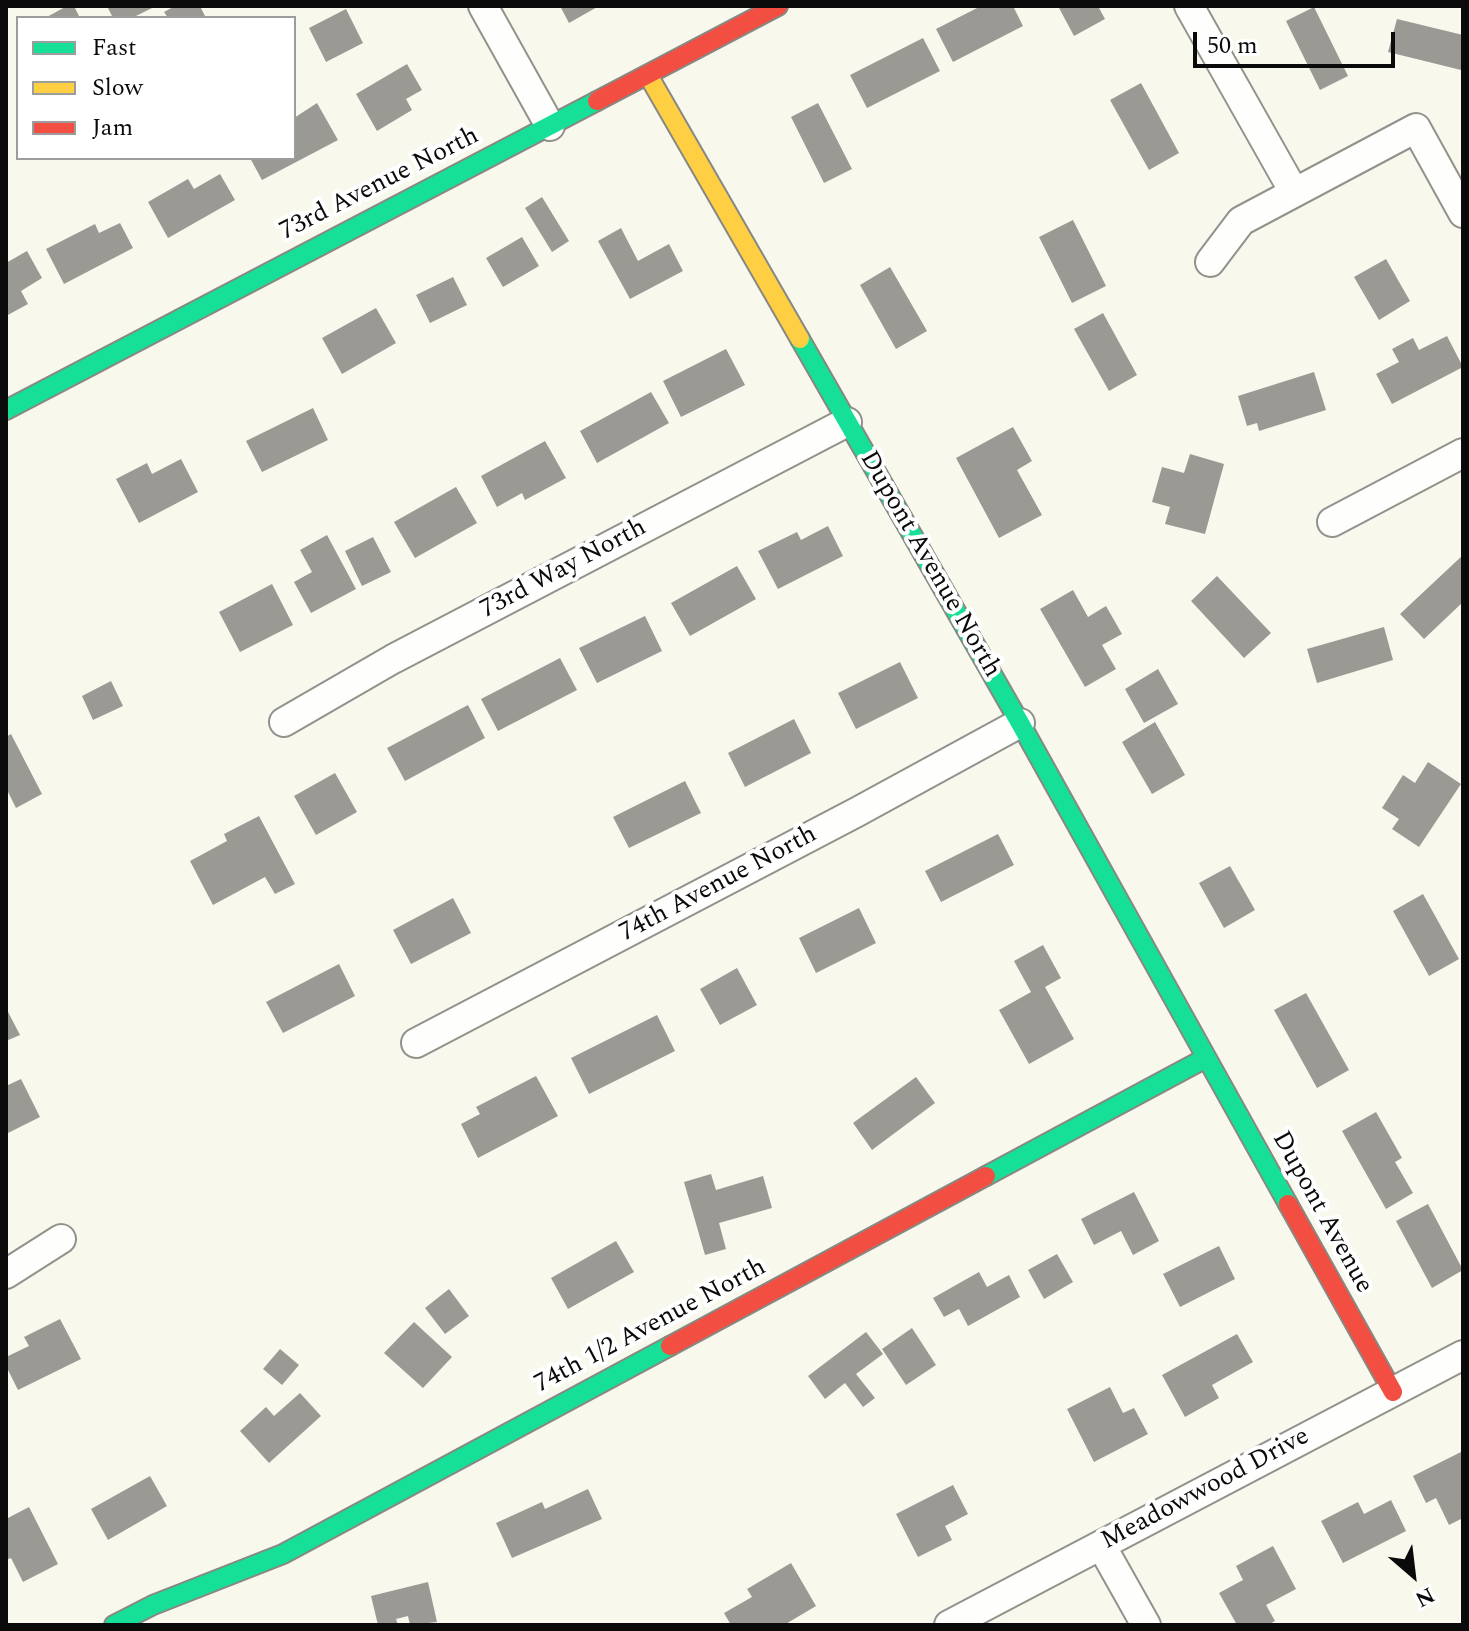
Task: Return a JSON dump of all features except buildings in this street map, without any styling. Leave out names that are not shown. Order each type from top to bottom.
[{"type":"street","points":[[483,6],[550,126]]},
{"type":"street","name":"73rd Avenue North","points":[[6,410],[778,6]]},
{"type":"street","points":[[1189,6],[1294,192]]},
{"type":"street","name":"Dupont Avenue North","points":[[648,75],[1020,723],[1204,1059]]},
{"type":"street","points":[[1210,262],[1241,221],[1416,128],[1463,213]]},
{"type":"street","name":"73rd Way North","points":[[284,722],[393,659],[847,422]]},
{"type":"street","points":[[1332,522],[1463,453]]},
{"type":"street","name":"74th Avenue North","points":[[416,1043],[1020,723]]},
{"type":"street","name":"Dupont Avenue","points":[[1204,1059],[1393,1392]]},
{"type":"street","name":"74th 1/2 Avenue North","points":[[114,1625],[153,1605],[283,1554],[1204,1059]]},
{"type":"street","points":[[6,1274],[61,1239]]},
{"type":"street","name":"Meadowwood Drive","points":[[949,1625],[1463,1355]]},
{"type":"street","points":[[1101,1545],[1146,1625]]},
{"type":"traffic: fast","points":[[6,410],[597,101]]},
{"type":"traffic: fast","points":[[800,339],[1020,723],[1288,1204]]},
{"type":"traffic: fast","points":[[986,1176],[1204,1059]]},
{"type":"traffic: fast","points":[[114,1625],[153,1605],[283,1554],[670,1346]]},
{"type":"traffic: slow","points":[[648,75],[800,339]]},
{"type":"traffic: jam","points":[[597,101],[778,6]]},
{"type":"traffic: jam","points":[[670,1346],[986,1176]]},
{"type":"traffic: jam","points":[[1288,1204],[1393,1392]]}]
